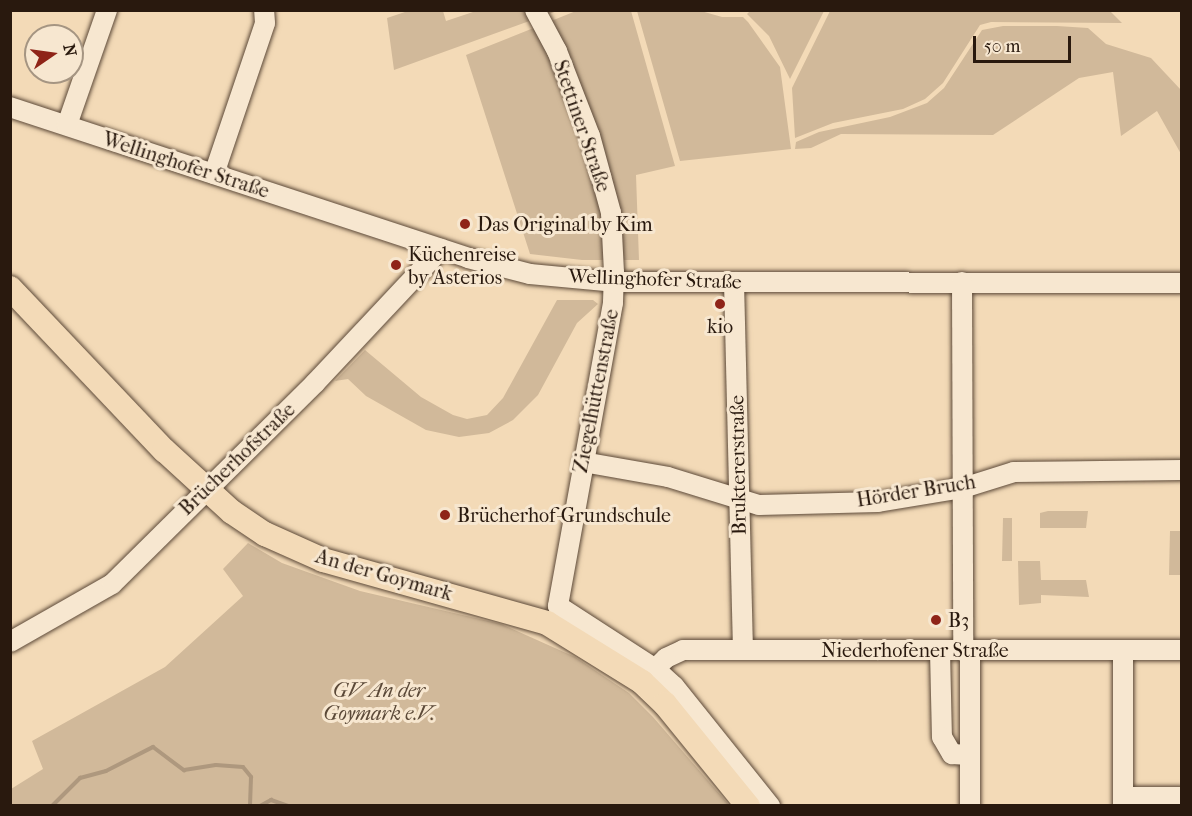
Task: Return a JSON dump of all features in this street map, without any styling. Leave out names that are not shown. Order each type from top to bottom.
[{"type":"main road","name":"An der Goymark","points":[[10,288],[122,408],[206,490],[265,534],[323,560],[547,623],[648,675],[665,704],[748,806]]},
{"type":"street","points":[[67,125],[107,10]]},
{"type":"street","points":[[214,174],[265,23],[264,10]]},
{"type":"street","name":"Stettiner Straße","points":[[535,10],[557,51],[590,136],[611,213],[615,282]]},
{"type":"street","name":"Wellinghofer Straße","points":[[10,107],[441,249],[523,272],[615,282],[1182,283]]},
{"type":"street","name":"Brücherhofstraße","points":[[10,642],[112,585],[315,383],[441,249]]},
{"type":"street","name":"Ziegelhüttenstraße","points":[[615,282],[558,606],[648,675]]},
{"type":"street","name":"Bruktererstraße","points":[[734,282],[743,648]]},
{"type":"street","points":[[962,282],[963,623],[967,651],[970,806]]},
{"type":"street","name":"Hörder Bruch","points":[[583,462],[668,477],[759,505],[878,502],[963,488],[1014,472],[1182,470]]},
{"type":"street","name":"Niederhofener Straße","points":[[648,675],[683,650],[743,648],[940,651],[1182,650]]},
{"type":"street","points":[[1123,650],[1123,801],[1182,797]]},
{"type":"street","points":[[940,651],[942,737],[952,754],[970,755]]},
{"type":"street","name":"An der Goymark","points":[[648,675],[674,686],[770,806]]},
{"type":"green space","points":[[411,10],[443,11],[446,21],[476,11],[557,11],[394,70],[387,18]]},
{"type":"green space","points":[[1109,10],[1122,23],[991,22],[980,25],[943,83],[925,99],[903,109],[833,123],[795,138],[792,88],[830,11]]},
{"type":"green space","points":[[576,11],[631,11],[675,166],[636,175],[639,260],[582,260],[530,254],[466,55]]},
{"type":"green space","points":[[637,11],[701,11],[722,17],[743,17],[780,67],[791,149],[680,161]]},
{"type":"green space","points":[[750,11],[824,11],[790,79],[769,36],[747,14]]},
{"type":"green space","points":[[1003,26],[1088,28],[1106,44],[1151,58],[1181,90],[1181,154],[1157,111],[1121,136],[1113,72],[1079,78],[993,135],[841,134],[811,148],[795,149],[796,142],[819,132],[890,117],[927,103],[944,88],[982,30]]},
{"type":"green space","points":[[557,300],[593,300],[598,304],[577,323],[538,395],[513,420],[489,433],[459,437],[426,430],[366,396],[348,379],[335,381],[365,350],[421,397],[453,415],[467,419],[487,415],[503,398]]},
{"type":"green space","points":[[1088,511],[1086,528],[1040,528],[1040,513]]},
{"type":"green space","points":[[1003,518],[1012,518],[1012,561],[1002,561]]},
{"type":"green space","points":[[1170,531],[1181,531],[1181,575],[1169,575]]},
{"type":"green space","name":"GV An der Goymark e.V.","points":[[248,543],[282,563],[360,591],[501,624],[575,657],[629,693],[653,717],[729,805],[11,805],[11,789],[43,769],[32,741],[165,667],[243,596],[223,569]]},
{"type":"green space","points":[[1018,561],[1040,561],[1041,580],[1086,580],[1089,597],[1041,595],[1041,603],[1019,605]]},
{"type":"waterway","points":[[52,806],[80,778],[106,771],[153,747],[184,770],[216,765],[243,767],[251,777],[250,806]]},
{"type":"waterway","points":[[260,806],[271,800],[288,806]]},
{"type":"place","name":"Das Original by Kim","points":[[465,224]]},
{"type":"place","name":"Küchenreise by Asterios","points":[[396,265]]},
{"type":"place","name":"kio","points":[[720,304]]},
{"type":"place","name":"Brücherhof-Grundschule","points":[[445,515]]},
{"type":"place","name":"B3","points":[[936,620]]}]
